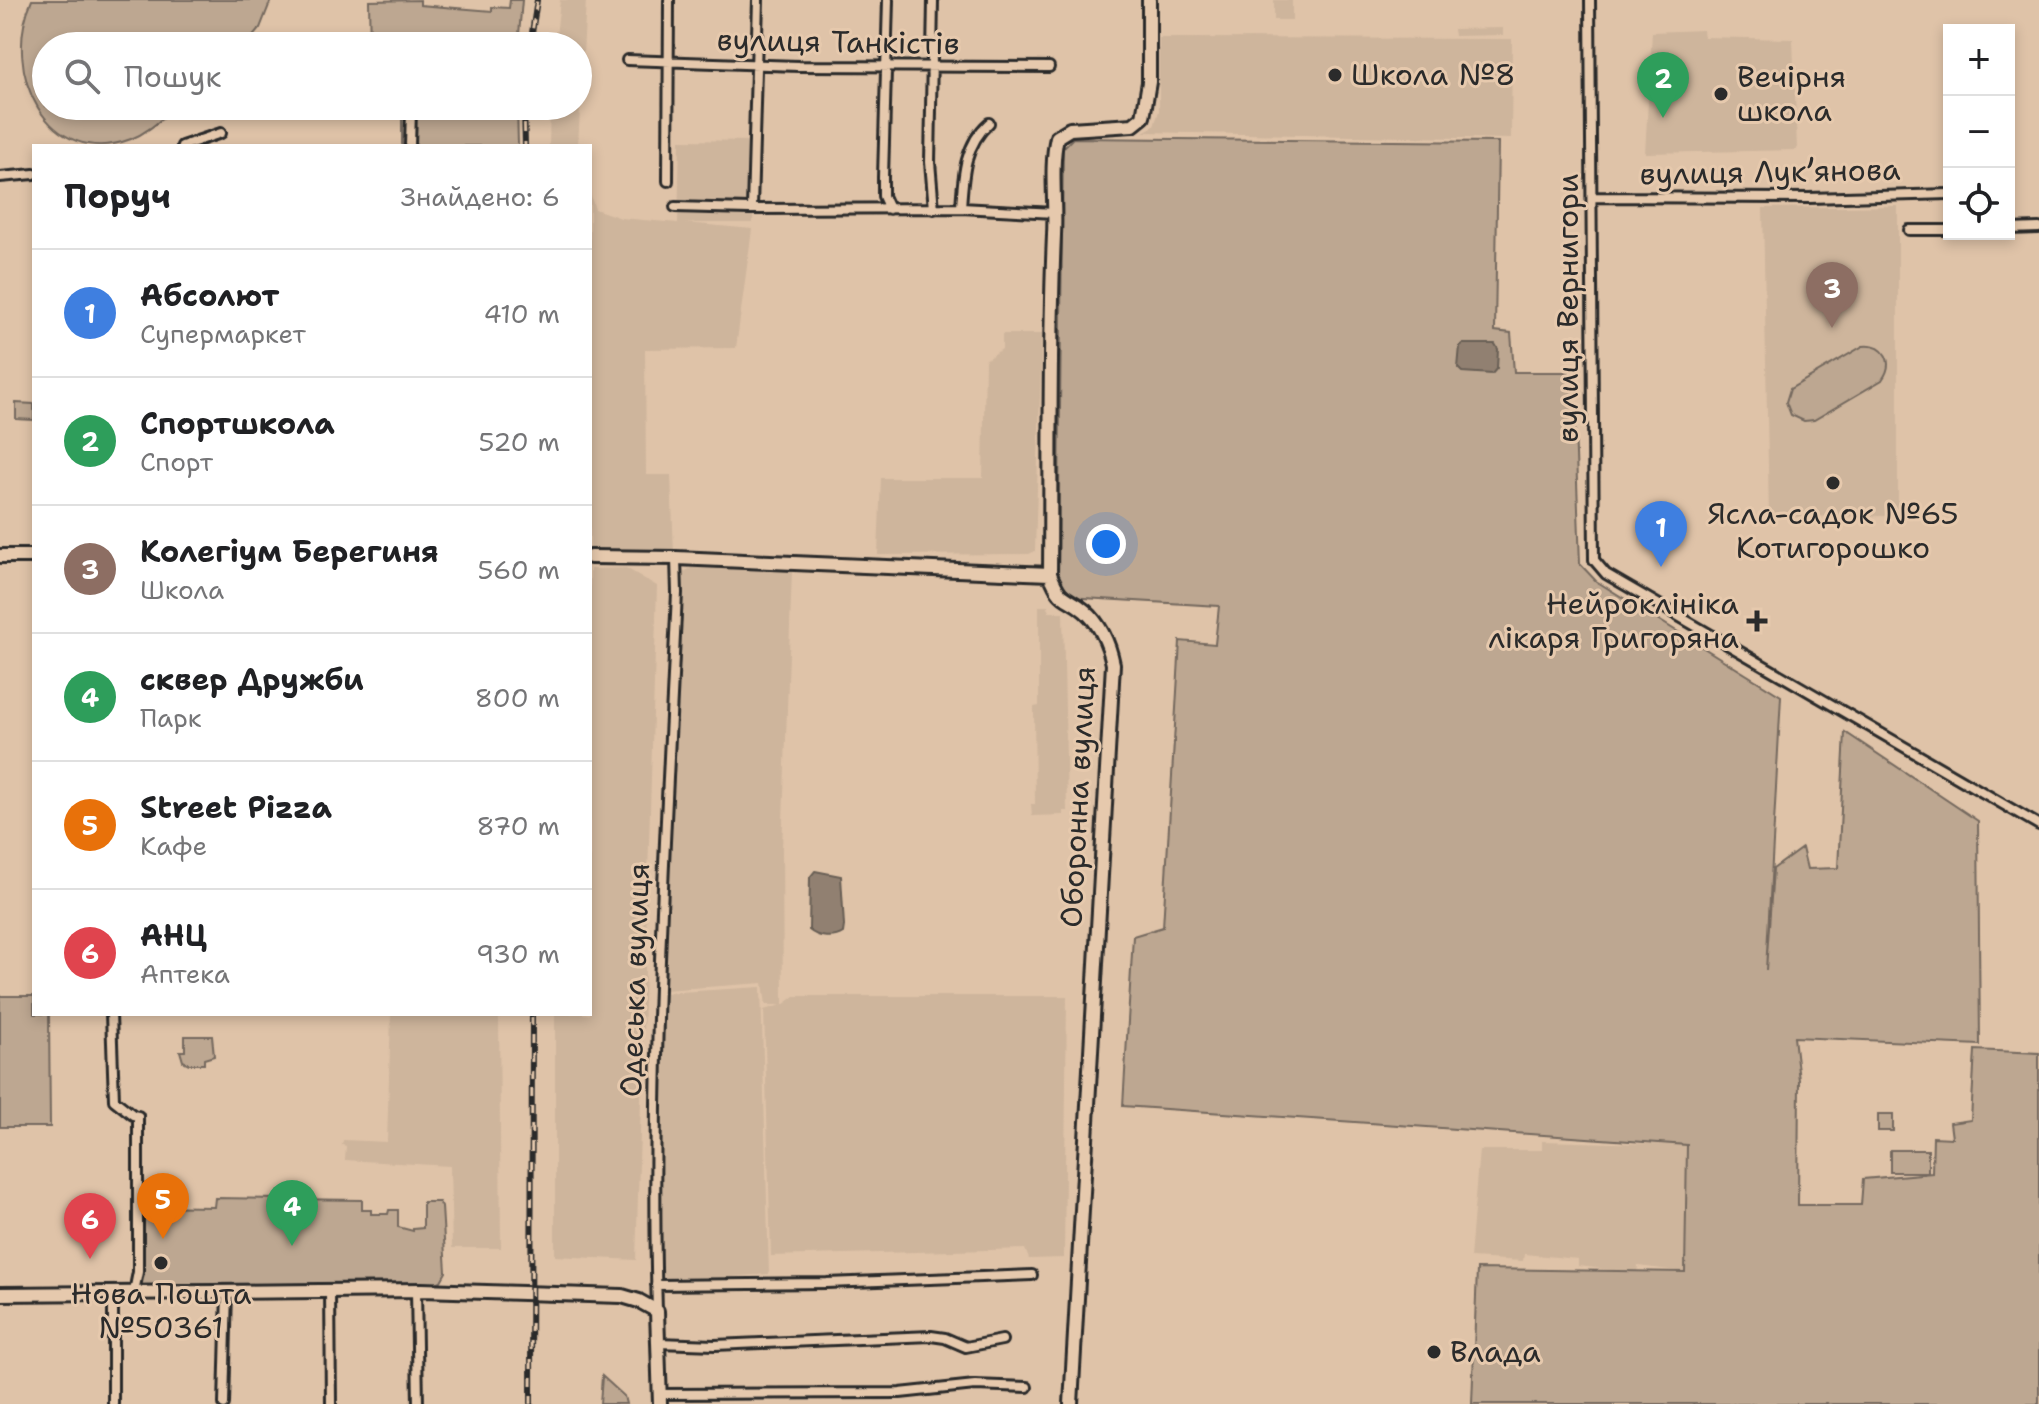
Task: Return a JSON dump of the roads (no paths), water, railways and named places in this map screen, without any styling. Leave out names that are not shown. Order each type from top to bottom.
[{"type":"street","points":[[668,181],[669,0]]},
{"type":"street","points":[[752,208],[758,0]]},
{"type":"street","points":[[888,0],[883,196],[889,209]]},
{"type":"street","points":[[592,557],[1050,574],[1050,321],[1055,213],[1053,152],[1057,137],[1070,129],[1133,125],[1143,117],[1149,82],[1149,0]]},
{"type":"street","name":"вулиця Вернигори","points":[[1590,0],[1594,560],[1601,570],[1639,593],[2039,825]]},
{"type":"street","points":[[933,1],[930,162],[934,209]]},
{"type":"street","name":"вулиця Танкістів","points":[[627,60],[932,68],[1049,67]]},
{"type":"street","points":[[410,144],[411,120]]},
{"type":"street","points":[[961,208],[967,158],[975,136],[989,123]]},
{"type":"street","points":[[188,144],[221,133]]},
{"type":"street","points":[[0,177],[32,174]]},
{"type":"street","name":"вулиця Лукʼянова","points":[[1592,197],[1809,198],[1943,194]]},
{"type":"street","points":[[675,207],[961,208],[1055,213]]},
{"type":"street","points":[[2015,229],[2039,228]]},
{"type":"street","name":"вулиця Лукʼянова","points":[[1909,230],[1943,230]]},
{"type":"street","points":[[0,556],[32,556]]},
{"type":"street","name":"Одеська вулиця","points":[[660,1399],[654,1221],[676,558]]},
{"type":"street","name":"Оборонна вулиця","points":[[1050,574],[1064,600],[1084,610],[1098,626],[1113,664],[1071,1404]]},
{"type":"street","points":[[111,1016],[114,1100],[138,1116],[138,1274],[134,1292]]},
{"type":"street","points":[[656,1285],[827,1283],[1032,1275]]},
{"type":"street","points":[[330,1290],[331,1404]]},
{"type":"street","points":[[416,1290],[418,1404]]},
{"type":"street","points":[[0,1294],[416,1290],[615,1295],[633,1298],[657,1311]]},
{"type":"street","points":[[224,1404],[227,1291]]},
{"type":"street","points":[[113,1293],[113,1404]]},
{"type":"street","points":[[658,1343],[715,1345],[931,1336],[970,1347],[1002,1340]]},
{"type":"street","points":[[660,1399],[900,1393],[975,1385],[1027,1387]]},
{"type":"railway","points":[[532,32],[537,0]]},
{"type":"railway","points":[[524,120],[525,144]]},
{"type":"railway","points":[[531,1404],[532,1016]]},
{"type":"place","name":"Школа №8","points":[[1335,75]]},
{"type":"place","name":"Вечірня школа","points":[[1721,94]]},
{"type":"place","name":"Спортшкола","points":[[1663,118]]},
{"type":"place","name":"Колегіум Берегиня","points":[[1832,328]]},
{"type":"place","name":"Ясла-садок №65 Котигорошко","points":[[1833,483]]},
{"type":"place","name":"Абсолют","points":[[1661,567]]},
{"type":"place","name":"Нейроклініка лікаря Григоряна","points":[[1757,621]]},
{"type":"place","name":"Street Pizza","points":[[163,1239]]},
{"type":"place","name":"сквер Дружби","points":[[292,1246]]},
{"type":"place","name":"АНЦ","points":[[90,1259]]},
{"type":"place","name":"Нова Пошта №50361","points":[[161,1263]]},
{"type":"place","name":"Влада","points":[[1434,1352]]}]
